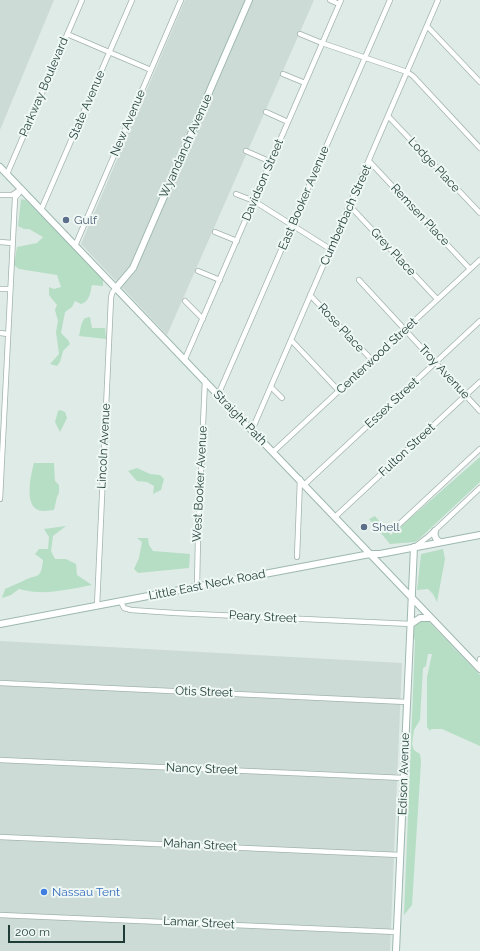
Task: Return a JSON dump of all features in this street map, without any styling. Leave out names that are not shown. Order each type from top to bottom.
[{"type":"main road","name":"Wyandanch Avenue","points":[[116,288],[133,268],[249,0]]},
{"type":"main road","name":"Straight Path","points":[[0,167],[479,668]]},
{"type":"main road","points":[[435,531],[434,535],[436,540],[440,542]]},
{"type":"main road","name":"Little East Neck Road","points":[[0,624],[370,554],[380,554],[480,535]]},
{"type":"main road","name":"Edison Avenue","points":[[396,951],[414,547]]},
{"type":"main road","points":[[410,624],[420,618],[431,618]]},
{"type":"street","name":"Parkway Boulevard","points":[[7,174],[82,0]]},
{"type":"street","name":"State Avenue","points":[[41,210],[132,0]]},
{"type":"street","name":"New Avenue","points":[[75,246],[182,0]]},
{"type":"street","points":[[330,0],[340,2]]},
{"type":"street","name":"East Booker Avenue","points":[[218,395],[390,0]]},
{"type":"street","name":"Cumberbach Street","points":[[252,430],[438,0]]},
{"type":"street","name":"Davidson Street","points":[[185,359],[340,2]]},
{"type":"street","points":[[427,26],[480,81]]},
{"type":"street","points":[[67,34],[151,70]]},
{"type":"street","points":[[300,34],[407,72],[413,76],[480,148]]},
{"type":"street","points":[[283,74],[305,83]]},
{"type":"street","points":[[266,112],[288,122]]},
{"type":"street","name":"Lodge Place","points":[[388,116],[480,213]]},
{"type":"street","points":[[246,151],[271,162]]},
{"type":"street","name":"Remsen Place","points":[[369,161],[470,269]]},
{"type":"street","points":[[0,195],[12,195],[22,189]]},
{"type":"street","points":[[0,499],[3,378],[8,334],[15,198],[22,189]]},
{"type":"street","points":[[236,194],[254,201],[330,249]]},
{"type":"street","name":"Grey Place","points":[[349,205],[437,299]]},
{"type":"street","points":[[216,232],[237,241]]},
{"type":"street","points":[[0,242],[12,242]]},
{"type":"street","name":"Centerwood Street","points":[[273,452],[480,260]]},
{"type":"street","points":[[198,271],[220,280]]},
{"type":"street","name":"Troy Avenue","points":[[359,280],[480,411]]},
{"type":"street","points":[[0,288],[10,289]]},
{"type":"street","name":"Lincoln Avenue","points":[[97,606],[111,298],[112,293],[116,288]]},
{"type":"street","name":"Rose Place","points":[[310,295],[372,360]]},
{"type":"street","points":[[185,300],[203,319]]},
{"type":"street","name":"Essex Street","points":[[302,482],[480,321]]},
{"type":"street","points":[[0,333],[8,334]]},
{"type":"street","points":[[291,340],[339,391]]},
{"type":"street","name":"West Booker Avenue","points":[[197,587],[205,380]]},
{"type":"street","name":"Fulton Street","points":[[335,517],[480,382]]},
{"type":"street","points":[[271,387],[282,398]]},
{"type":"street","points":[[393,530],[480,449]]},
{"type":"street","points":[[297,557],[302,482]]},
{"type":"street","points":[[414,547],[435,531],[479,489]]},
{"type":"street","name":"Peary Street","points":[[121,602],[124,608],[131,610],[410,624]]},
{"type":"street","points":[[479,668],[480,659]]},
{"type":"street","name":"Otis Street","points":[[0,683],[407,702]]},
{"type":"street","name":"Nancy Street","points":[[0,760],[404,778]]},
{"type":"street","name":"Mahan Street","points":[[0,837],[400,855]]},
{"type":"street","name":"Lamar Street","points":[[0,914],[397,932]]},
{"type":"shaded area","points":[[0,0],[54,0],[0,130]]},
{"type":"shaded area","points":[[185,0],[314,0],[167,335],[81,244]]},
{"type":"shaded area","points":[[0,641],[402,663],[390,951],[0,951]]},
{"type":"green space","points":[[21,199],[26,200],[103,277],[103,286],[92,285],[89,296],[84,303],[81,304],[75,301],[72,307],[65,312],[61,333],[70,344],[63,351],[60,362],[57,366],[50,364],[59,354],[56,332],[58,321],[55,310],[57,305],[49,295],[49,287],[54,289],[61,287],[57,275],[19,269],[14,265],[17,247],[37,243],[43,237],[29,229],[24,229],[18,226]]},
{"type":"green space","points":[[90,317],[92,328],[105,328],[106,339],[79,336],[83,320]]},
{"type":"green space","points":[[60,410],[65,412],[67,418],[60,432],[55,422],[58,411]]},
{"type":"green space","points":[[480,457],[480,482],[415,542],[390,544],[369,519],[375,516],[391,535]]},
{"type":"green space","points":[[34,463],[54,463],[55,481],[59,485],[59,493],[54,510],[38,510],[31,502],[31,474]]},
{"type":"green space","points":[[137,468],[150,474],[160,475],[164,479],[161,490],[153,494],[154,486],[147,482],[137,481],[128,471]]},
{"type":"green space","points":[[66,526],[53,536],[51,551],[55,559],[66,559],[76,564],[77,575],[92,585],[51,592],[35,592],[19,589],[11,595],[2,598],[5,589],[38,575],[41,571],[43,560],[35,554],[39,549],[48,549],[49,537],[44,529]]},
{"type":"green space","points":[[137,538],[148,538],[149,545],[153,551],[190,554],[189,568],[138,573],[134,569],[139,558],[142,542]]},
{"type":"green space","points":[[443,549],[445,559],[437,602],[433,594],[428,589],[417,590],[421,554]]},
{"type":"green space","points":[[426,620],[480,675],[480,746],[442,729],[431,729],[430,731],[427,727],[427,677],[432,654],[428,654],[426,666],[423,668],[420,720],[414,730],[412,744],[414,750],[420,754],[421,762],[412,905],[404,915],[415,642],[414,631],[418,621]]},
{"type":"place","name":"Gulf","points":[[66,220]]},
{"type":"place","name":"Shell","points":[[364,527]]},
{"type":"place","name":"Nassau Tent","points":[[44,892]]}]
